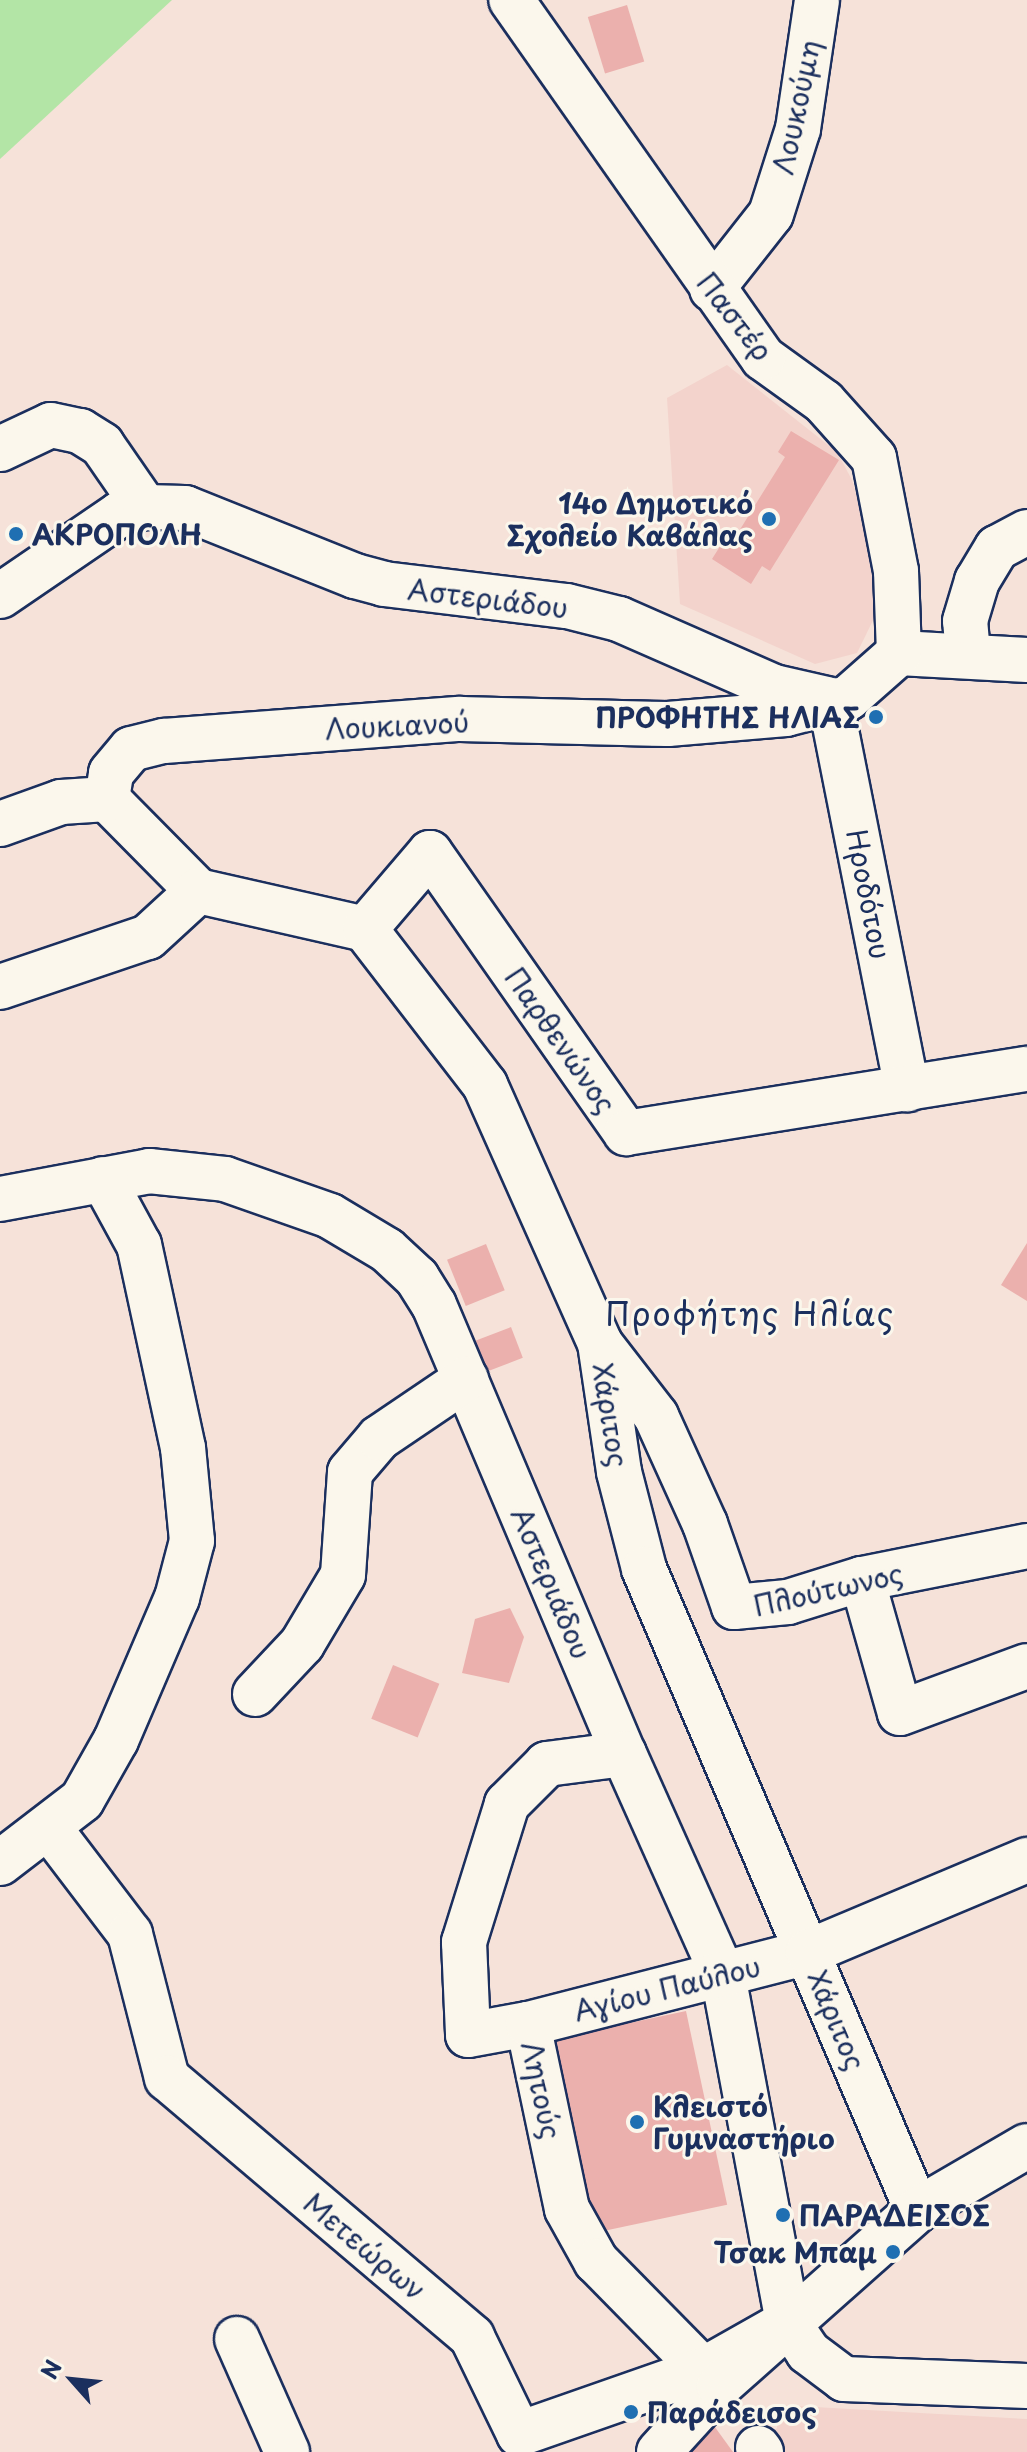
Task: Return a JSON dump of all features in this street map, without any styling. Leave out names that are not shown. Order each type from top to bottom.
[{"type":"street","name":"Παστέρ","points":[[511,0],[763,358],[824,402],[874,458],[896,571],[899,653]]},
{"type":"street","name":"Λουκούμη","points":[[712,289],[771,214],[798,129],[817,0]]},
{"type":"street","points":[[0,449],[51,425],[80,431],[102,445],[145,507]]},
{"type":"street","name":"Αστεριάδου","points":[[0,596],[120,514],[145,507],[206,513],[384,584],[567,606],[619,619],[774,687],[830,700]]},
{"type":"street","points":[[968,654],[965,621],[977,581],[997,548],[1027,532]]},
{"type":"street","points":[[830,700],[848,698],[899,653],[968,654],[1027,660]]},
{"type":"street","name":"Λουκιανού","points":[[107,799],[111,773],[131,749],[164,741],[460,719],[668,724],[786,714],[830,700]]},
{"type":"street","name":"Ηροδότου","points":[[830,700],[907,1089]]},
{"type":"street","points":[[0,824],[61,802],[107,799],[198,891],[365,929]]},
{"type":"street","name":"Παρθενώνος","points":[[365,929],[430,853],[626,1133],[1027,1069]]},
{"type":"street","points":[[0,987],[148,937],[198,891]]},
{"type":"street","name":"Χάριτος","points":[[365,929],[485,1085],[600,1343],[635,1544],[917,2210]]},
{"type":"street","name":"Αστεριάδου","points":[[0,1199],[149,1171],[225,1179],[303,1204],[354,1229],[387,1250],[428,1293],[624,1754],[723,1975],[788,2322]]},
{"type":"street","points":[[0,1863],[50,1829],[82,1800],[116,1740],[177,1598],[192,1541],[183,1448],[139,1245],[103,1179]]},
{"type":"street","name":"Πλούτωνος","points":[[600,1343],[656,1416],[705,1524],[734,1607],[788,1602],[862,1579],[1027,1546]]},
{"type":"street","points":[[255,1694],[302,1644],[343,1575],[350,1472],[379,1438],[466,1379]]},
{"type":"street","points":[[862,1579],[900,1713],[1027,1666]]},
{"type":"street","name":"Λητούς","points":[[624,1754],[547,1764],[507,1804],[464,1942],[468,2035],[528,2024],[567,2209],[596,2261],[712,2378]]},
{"type":"street","name":"Μετεώρων","points":[[50,1829],[130,1934],[167,2078],[472,2337],[519,2434],[712,2378]]},
{"type":"street","name":"Αγίου Παύλου","points":[[528,2024],[808,1952],[1027,1860]]},
{"type":"street","points":[[659,2452],[712,2378],[788,2322],[917,2210],[1027,2146]]},
{"type":"street","points":[[788,2322],[808,2352],[844,2379],[1027,2386]]},
{"type":"street","points":[[237,2339],[287,2452]]},
{"type":"shaded area","name":"14ο Δημοτικό Σχολείο Καβάλας","points":[[727,365],[837,452],[852,480],[874,558],[879,608],[857,653],[815,664],[680,604],[667,398]]},
{"type":"shaded area","points":[[779,2405],[1027,2419],[1027,2452],[747,2452],[777,2428]]},
{"type":"green space","points":[[0,0],[172,0],[0,159]]},
{"type":"building","points":[[627,5],[644,61],[605,73],[588,17]]},
{"type":"building","points":[[791,431],[839,460],[770,571],[762,566],[751,584],[712,559],[724,540],[731,544],[785,457],[778,452]]},
{"type":"building","points":[[1027,1243],[1027,1301],[1001,1285]]},
{"type":"building","points":[[486,1244],[505,1290],[466,1306],[447,1260]]},
{"type":"building","points":[[511,1327],[523,1358],[485,1373],[473,1342]]},
{"type":"building","points":[[510,1608],[524,1637],[509,1683],[462,1673],[475,1619]]},
{"type":"building","points":[[393,1665],[439,1684],[418,1738],[371,1719]]},
{"type":"building","name":"Κλειστό Γυμναστήριο","points":[[686,2011],[727,2205],[589,2234],[548,2040]]},
{"type":"building","points":[[712,2423],[733,2452],[678,2452]]},
{"type":"place","name":"14ο Δημοτικό Σχολείο Καβάλας","points":[[769,519]]},
{"type":"place","name":"ΑΚΡΟΠΟΛΗ","points":[[16,534]]},
{"type":"place","name":"ΠΡΟΦΗΤΗΣ ΗΛΙΑΣ","points":[[876,717]]},
{"type":"place","name":"Κλειστό Γυμναστήριο","points":[[637,2122]]},
{"type":"place","name":"ΠΑΡΑΔΕΙΣΟΣ","points":[[783,2215]]},
{"type":"place","name":"Τσακ Μπαμ","points":[[893,2252]]},
{"type":"place","name":"Παράδεισος","points":[[631,2412]]},
{"type":"district","name":"Προφήτης Ηλίας","points":[[750,1313]]}]
